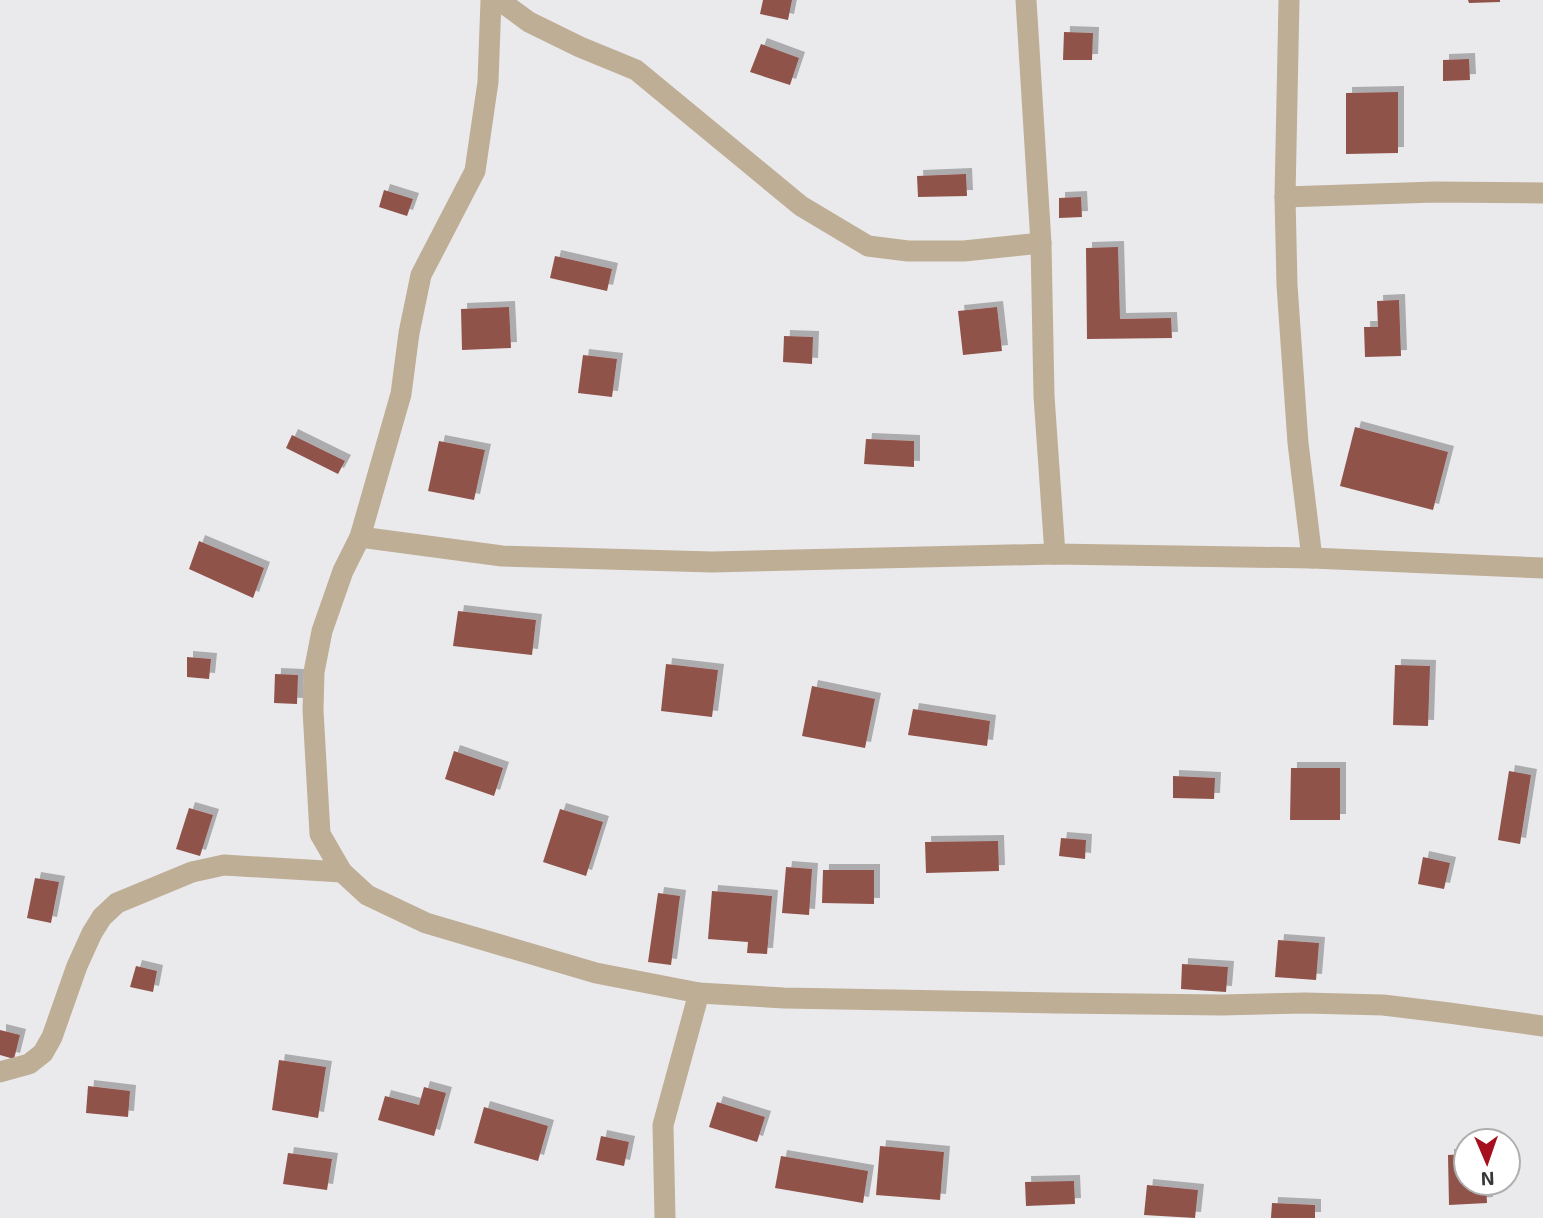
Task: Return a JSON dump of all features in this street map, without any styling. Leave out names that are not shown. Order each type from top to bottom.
[{"type":"street","points":[[491,0],[488,82],[475,171],[421,275],[409,333],[401,394],[360,537],[330,605],[314,671],[313,710],[320,834],[342,872],[367,895],[426,923],[596,973],[699,993],[784,998],[1058,1003],[1370,1005],[1543,1026]]},
{"type":"street","points":[[499,0],[529,22],[636,70],[801,206],[868,246],[908,251],[964,251],[1041,243]]},
{"type":"street","points":[[1026,0],[1041,243],[1044,396],[1055,554]]},
{"type":"street","points":[[1291,3],[1286,197],[1287,285],[1312,558]]},
{"type":"street","points":[[1286,197],[1435,192],[1543,194]]},
{"type":"street","points":[[360,537],[502,556],[712,562],[1055,554],[1312,558],[1543,568]]},
{"type":"street","points":[[0,1072],[29,1064],[43,1053],[52,1037],[77,966],[92,933],[102,917],[117,903],[192,872],[224,865],[342,872]]},
{"type":"street","points":[[665,1218],[663,1125],[699,993]]},
{"type":"building","points":[[763,0],[792,0],[788,20],[760,14]]},
{"type":"building","points":[[1468,0],[1500,0],[1500,2],[1469,3]]},
{"type":"building","points":[[1064,32],[1093,33],[1092,60],[1063,60]]},
{"type":"building","points":[[761,44],[799,58],[790,85],[750,72]]},
{"type":"building","points":[[1469,59],[1470,80],[1443,81],[1443,60]]},
{"type":"building","points":[[1398,92],[1398,153],[1346,154],[1346,93]]},
{"type":"building","points":[[966,174],[967,196],[918,197],[917,176]]},
{"type":"building","points":[[384,190],[413,199],[407,216],[379,207]]},
{"type":"building","points":[[1081,197],[1082,217],[1059,218],[1059,198]]},
{"type":"building","points":[[1118,247],[1120,319],[1171,318],[1172,338],[1087,339],[1086,248]]},
{"type":"building","points":[[555,256],[612,269],[607,291],[550,278]]},
{"type":"building","points":[[1399,300],[1401,356],[1365,357],[1364,327],[1378,327],[1377,301]]},
{"type":"building","points":[[509,307],[511,348],[462,350],[461,309]]},
{"type":"building","points":[[997,307],[1002,351],[963,355],[958,311]]},
{"type":"building","points":[[784,336],[813,337],[812,364],[783,362]]},
{"type":"building","points":[[583,355],[617,359],[612,397],[578,393]]},
{"type":"building","points":[[1355,427],[1448,452],[1433,510],[1340,486]]},
{"type":"building","points":[[292,435],[345,461],[338,474],[286,448]]},
{"type":"building","points":[[866,439],[914,441],[914,467],[864,464]]},
{"type":"building","points":[[439,441],[485,450],[474,500],[428,491]]},
{"type":"building","points":[[199,541],[264,568],[253,598],[189,569]]},
{"type":"building","points":[[458,611],[536,620],[532,655],[453,646]]},
{"type":"building","points":[[187,657],[211,659],[209,679],[187,677]]},
{"type":"building","points":[[666,664],[718,670],[712,717],[661,711]]},
{"type":"building","points":[[1395,665],[1430,666],[1428,726],[1393,725]]},
{"type":"building","points":[[275,674],[298,675],[297,704],[274,703]]},
{"type":"building","points":[[812,686],[875,699],[865,748],[802,736]]},
{"type":"building","points":[[913,709],[990,721],[987,746],[908,735]]},
{"type":"building","points":[[454,751],[503,768],[494,796],[445,779]]},
{"type":"building","points":[[1291,768],[1340,768],[1340,820],[1290,820]]},
{"type":"building","points":[[1509,771],[1531,775],[1520,844],[1498,840]]},
{"type":"building","points":[[1173,776],[1215,778],[1214,799],[1173,798]]},
{"type":"building","points":[[189,808],[213,815],[200,856],[176,849]]},
{"type":"building","points":[[560,809],[603,822],[586,876],[543,862]]},
{"type":"building","points":[[1061,838],[1086,840],[1085,859],[1059,856]]},
{"type":"building","points":[[998,841],[999,871],[926,873],[925,842]]},
{"type":"building","points":[[1423,857],[1450,863],[1444,889],[1418,884]]},
{"type":"building","points":[[786,867],[812,869],[809,915],[782,913]]},
{"type":"building","points":[[823,870],[874,870],[874,904],[822,903]]},
{"type":"building","points":[[35,878],[59,882],[51,923],[27,918]]},
{"type":"building","points":[[712,891],[772,896],[767,954],[747,953],[748,942],[708,939]]},
{"type":"building","points":[[658,893],[680,896],[671,965],[648,962]]},
{"type":"building","points":[[1278,940],[1319,943],[1316,980],[1275,977]]},
{"type":"building","points":[[1182,964],[1228,967],[1226,992],[1181,989]]},
{"type":"building","points":[[136,966],[157,971],[153,992],[130,987]]},
{"type":"building","points":[[0,1030],[20,1035],[14,1059],[0,1055]]},
{"type":"building","points":[[279,1060],[326,1067],[318,1118],[272,1110]]},
{"type":"building","points":[[88,1086],[130,1091],[128,1117],[86,1113]]},
{"type":"building","points":[[424,1087],[446,1093],[434,1136],[378,1120],[385,1096],[419,1105]]},
{"type":"building","points":[[717,1102],[765,1117],[757,1142],[709,1127]]},
{"type":"building","points":[[484,1107],[548,1126],[538,1161],[474,1143]]},
{"type":"building","points":[[601,1136],[629,1142],[624,1166],[596,1160]]},
{"type":"building","points":[[880,1146],[944,1152],[940,1200],[876,1195]]},
{"type":"building","points":[[288,1153],[332,1159],[327,1190],[283,1184]]},
{"type":"building","points":[[1448,1155],[1452,1155],[1452,1197],[1487,1197],[1487,1203],[1449,1205]]},
{"type":"building","points":[[781,1156],[868,1171],[863,1203],[775,1188]]},
{"type":"building","points":[[1074,1181],[1075,1204],[1026,1206],[1025,1182]]},
{"type":"building","points":[[1147,1185],[1198,1190],[1195,1218],[1144,1215]]},
{"type":"building","points":[[1272,1203],[1315,1205],[1315,1218],[1271,1218]]}]
